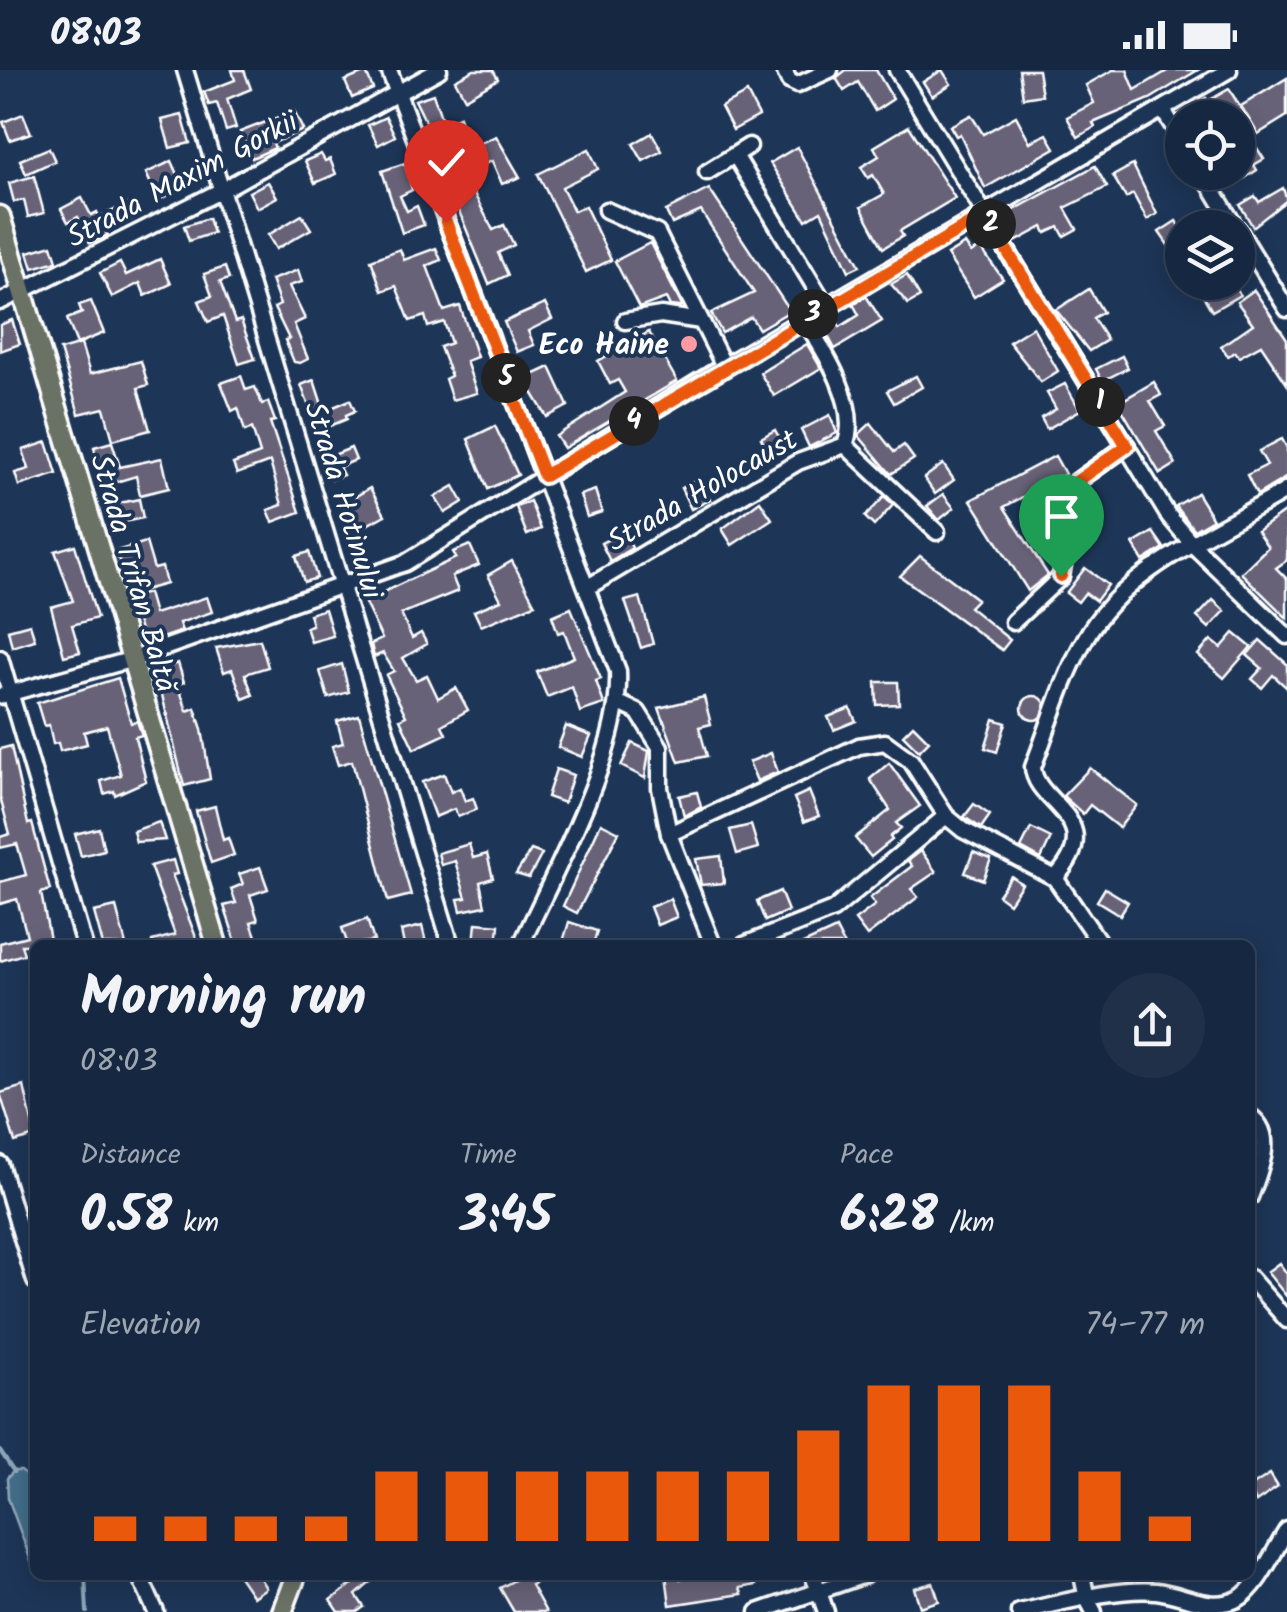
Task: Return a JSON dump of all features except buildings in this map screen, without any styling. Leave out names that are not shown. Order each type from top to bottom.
[{"type":"main road","name":"Strada Trifan Baltă","points":[[0,216],[215,940]]},
{"type":"main road","points":[[282,1612],[290,1580]]},
{"type":"street","name":"Strada Hotinului","points":[[186,70],[449,940]]},
{"type":"street","points":[[389,70],[618,671],[620,703],[602,760],[523,940]]},
{"type":"street","name":"Strada Maxim Gorkii","points":[[0,302],[23,294],[222,190],[439,70]]},
{"type":"street","points":[[784,70],[789,81],[797,84],[830,70]]},
{"type":"street","points":[[898,70],[1168,515],[1194,546],[1287,636]]},
{"type":"street","points":[[5,695],[130,660],[405,563],[724,366],[1229,70]]},
{"type":"street","points":[[707,172],[749,146]]},
{"type":"street","points":[[735,155],[826,306]]},
{"type":"street","points":[[606,210],[656,234],[724,366]]},
{"type":"street","points":[[1255,257],[1287,309]]},
{"type":"street","points":[[625,321],[661,315],[701,321]]},
{"type":"street","name":"Strada Holocaust","points":[[804,319],[845,401],[846,446],[937,532]]},
{"type":"street","name":"Strada Holocaust","points":[[588,587],[798,462],[846,446]]},
{"type":"street","points":[[1013,622],[1061,576],[1076,482],[1127,446]]},
{"type":"street","points":[[1055,878],[1066,865],[1072,827],[1064,808],[1035,780],[1032,768],[1085,637],[1125,592],[1165,560],[1287,490]]},
{"type":"street","points":[[0,658],[5,695],[82,940]]},
{"type":"street","points":[[620,703],[638,712],[660,747],[660,788],[669,834],[711,940]]},
{"type":"street","points":[[669,834],[872,742],[884,742],[911,761],[946,816],[1000,852],[1055,878],[1098,940]]},
{"type":"street","points":[[757,940],[834,910],[946,816]]},
{"type":"street","points":[[1255,1122],[1264,1152],[1255,1181]]},
{"type":"street","points":[[0,1164],[30,1264]]},
{"type":"street","points":[[1255,1284],[1287,1320]]},
{"type":"street","points":[[1255,1579],[1287,1530]]},
{"type":"street","points":[[141,1580],[156,1612]]},
{"type":"street","points":[[814,1580],[826,1612]]},
{"type":"street","points":[[758,1612],[852,1580]]},
{"type":"street","points":[[1082,1580],[1083,1606]]},
{"type":"street","points":[[1018,1612],[1083,1606],[1158,1591],[1212,1609],[1243,1598],[1255,1580]]},
{"type":"water","points":[[14,1471],[21,1471],[30,1479],[30,1558],[8,1498],[7,1478]]},
{"type":"waterway","points":[[0,1451],[14,1472]]},
{"type":"waterway","points":[[85,1580],[87,1612]]},
{"type":"place","name":"Eco Haine","points":[[689,344]]},
{"type":"route","points":[[446,222],[544,476],[985,215],[1127,446],[1076,482],[1061,576]]}]
